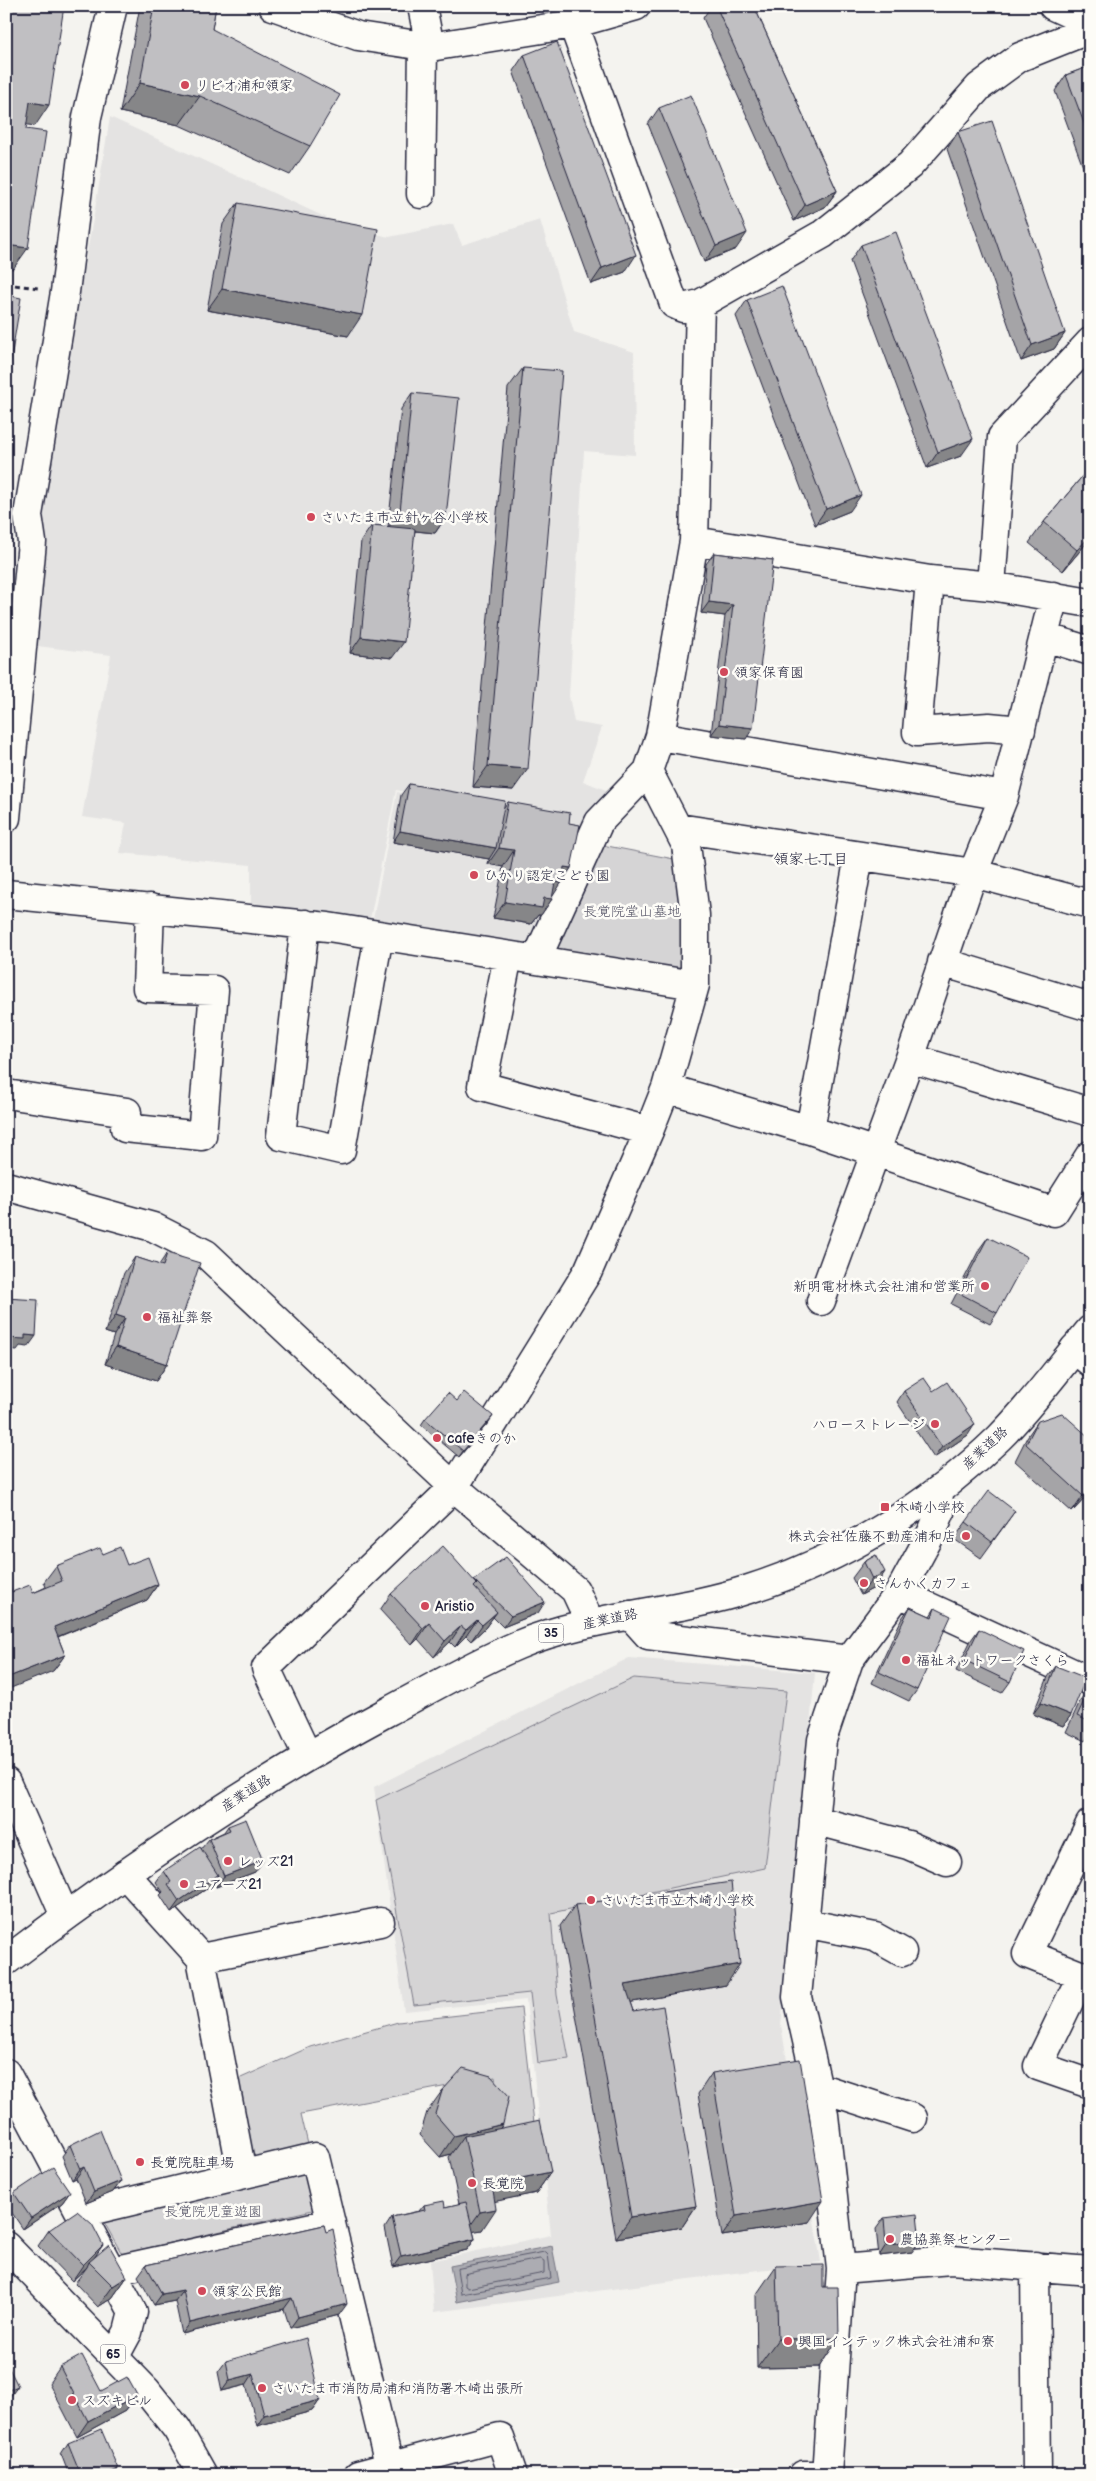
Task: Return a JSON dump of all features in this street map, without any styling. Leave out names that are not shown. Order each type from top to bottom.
[{"type":"street","points":[[6,818],[32,542],[28,516],[65,292],[88,117],[113,6]]},
{"type":"street","points":[[273,6],[358,36],[427,46],[573,15],[636,6]]},
{"type":"street","points":[[421,194],[427,46],[422,6]]},
{"type":"street","points":[[1053,6],[1090,23]]},
{"type":"street","points":[[573,15],[674,304],[682,308],[700,304],[823,234],[910,165],[979,87],[1020,57],[1090,29]]},
{"type":"street","points":[[536,960],[599,822],[648,771],[660,736],[694,540],[700,304]]},
{"type":"street","points":[[990,586],[1002,436],[1090,342]]},
{"type":"street","points":[[694,540],[930,580],[990,586],[1090,603]]},
{"type":"street","points":[[930,580],[917,732],[989,727],[1021,730]]},
{"type":"street","points":[[821,1301],[910,1058],[973,873],[1004,796],[1054,596]]},
{"type":"street","points":[[1045,637],[1090,651]]},
{"type":"street","points":[[660,736],[1004,796]]},
{"type":"street","points":[[307,1755],[266,1668],[454,1487],[588,1271],[666,1088],[695,985],[695,915],[686,845],[648,771]]},
{"type":"street","points":[[678,828],[973,873],[1090,904]]},
{"type":"street","points":[[810,1130],[859,856]]},
{"type":"street","points":[[6,894],[306,924],[695,985]]},
{"type":"street","points":[[6,1094],[127,1112],[125,1128],[202,1136],[214,990],[147,988],[150,908]]},
{"type":"street","points":[[306,924],[281,1136],[341,1150],[378,935]]},
{"type":"street","points":[[508,956],[482,1086],[649,1131]]},
{"type":"street","points":[[942,962],[1090,1008]]},
{"type":"street","points":[[910,1058],[1090,1112]]},
{"type":"street","points":[[666,1088],[810,1130],[1054,1212],[1090,1155]]},
{"type":"street","points":[[6,1186],[153,1227],[206,1254],[454,1487],[575,1590],[590,1622]]},
{"type":"street","name":"産業道路","points":[[6,1962],[65,1916],[235,1799],[307,1755],[432,1688],[516,1646],[549,1633],[590,1622],[747,1590],[800,1570],[847,1548],[895,1521],[938,1491],[999,1437],[1085,1347]]},
{"type":"street","points":[[803,2475],[827,2475],[842,2269],[824,2116],[797,1998],[822,1740],[849,1660],[899,1593],[940,1513],[938,1491]]},
{"type":"street","points":[[899,1593],[1090,1681]]},
{"type":"street","points":[[630,1615],[648,1635],[849,1660]]},
{"type":"street","points":[[6,1782],[65,1916]]},
{"type":"street","points":[[814,1820],[908,1845],[947,1862]]},
{"type":"street","points":[[1086,1839],[1027,1954],[1086,1977],[1038,2066],[1090,2084]]},
{"type":"street","points":[[125,1874],[201,1958],[242,2173]]},
{"type":"street","points":[[201,1958],[380,1922]]},
{"type":"street","points":[[804,1923],[875,1938],[902,1952]]},
{"type":"street","points":[[6,2072],[133,2312],[128,2332],[115,2356]]},
{"type":"street","points":[[818,2087],[913,2118]]},
{"type":"street","points":[[82,2213],[242,2173],[315,2157],[389,2465]]},
{"type":"street","points":[[112,2270],[331,2223]]},
{"type":"street","name":"65","points":[[9,2255],[115,2356],[146,2390],[177,2429],[203,2475]]},
{"type":"street","points":[[842,2269],[951,2260],[1090,2270]]},
{"type":"street","points":[[1035,2266],[1036,2475]]},
{"type":"street","points":[[358,2475],[389,2465],[500,2437],[513,2475]]},
{"type":"shaded area","name":"さいたま市立針ヶ谷小学校","points":[[110,117],[344,226],[389,237],[453,224],[462,245],[540,220],[574,332],[634,352],[635,455],[584,451],[569,696],[574,722],[602,727],[583,781],[616,794],[586,829],[396,790],[370,919],[251,903],[251,865],[120,853],[126,823],[82,817],[111,655],[37,646],[44,528],[40,506],[95,209]]},
{"type":"shaded area","name":"ひかり認定こども園","points":[[397,792],[587,831],[538,938],[528,944],[373,920]]},
{"type":"shaded area","name":"さいたま市立木崎小学校","points":[[629,1658],[815,1673],[781,2025],[821,2262],[434,2312],[430,2261],[551,2235],[526,2000],[404,2011],[374,1787]]},
{"type":"green space","name":"長覚院堂山墓地","points":[[602,845],[679,860],[688,967],[675,975],[555,952],[553,946]]},
{"type":"green space","points":[[634,1678],[786,1691],[765,1868],[551,1913],[557,1995],[569,2059],[538,2063],[530,1993],[414,2005],[376,1800]]},
{"type":"green space","points":[[521,2008],[535,2132],[503,2141],[495,2077],[301,2114],[310,2153],[252,2166],[232,2082],[310,2047],[398,2022]]},
{"type":"green space","name":"長覚院児童遊園","points":[[311,2166],[321,2208],[122,2254],[100,2215]]},
{"type":"water","points":[[552,2246],[559,2282],[457,2302],[450,2266]]},
{"type":"building","points":[[6,6],[64,6],[49,105],[30,102],[26,129],[46,132],[28,248],[6,245]]},
{"type":"building","points":[[154,6],[216,6],[212,29],[340,95],[310,146],[200,96],[140,83]]},
{"type":"building","points":[[716,6],[754,6],[837,191],[805,205]]},
{"type":"building","points":[[557,42],[636,255],[602,268],[524,55]]},
{"type":"building","points":[[1090,66],[1090,139],[1066,75]]},
{"type":"building","points":[[691,95],[747,233],[716,246],[659,108]]},
{"type":"building","points":[[992,121],[1065,333],[1032,345],[958,132]]},
{"type":"building","points":[[238,203],[378,229],[362,315],[222,289]]},
{"type":"building","points":[[896,232],[973,439],[938,452],[861,245]]},
{"type":"building","points":[[782,286],[861,495],[826,509],[747,300]]},
{"type":"building","points":[[6,295],[21,298],[6,389]]},
{"type":"building","points":[[523,368],[562,371],[528,769],[488,766]]},
{"type":"building","points":[[412,393],[459,398],[446,517],[400,512]]},
{"type":"building","points":[[1090,467],[1090,536],[1077,550],[1044,522]]},
{"type":"building","points":[[372,525],[415,529],[404,642],[361,637]]},
{"type":"building","points":[[714,553],[773,560],[753,728],[719,724],[733,605],[709,602]]},
{"type":"building","points":[[409,784],[505,801],[496,848],[400,831]]},
{"type":"building","points":[[508,802],[570,813],[569,823],[580,825],[571,868],[564,867],[562,883],[555,882],[552,899],[544,898],[542,908],[505,902],[514,850],[499,848]]},
{"type":"building","name":"新明電材株式会社浦和営業所","points":[[988,1237],[1027,1257],[997,1313],[959,1293]]},
{"type":"building","points":[[167,1253],[200,1263],[167,1364],[116,1347],[125,1318],[116,1315],[135,1257],[163,1266]]},
{"type":"building","points":[[6,1298],[38,1300],[36,1336],[25,1335],[25,1339],[6,1338]]},
{"type":"building","points":[[924,1378],[933,1391],[947,1382],[975,1424],[942,1447],[904,1391]]},
{"type":"building","points":[[464,1392],[493,1416],[463,1451],[425,1419],[448,1393],[457,1401]]},
{"type":"building","points":[[1062,1413],[1090,1438],[1090,1489],[1083,1496],[1026,1444],[1038,1421]]},
{"type":"building","points":[[989,1491],[1015,1511],[992,1542],[966,1522]]},
{"type":"building","name":"Aristio","points":[[443,1546],[477,1584],[474,1587],[497,1612],[482,1625],[477,1620],[466,1630],[461,1626],[445,1641],[429,1623],[423,1628],[391,1594]]},
{"type":"building","points":[[120,1547],[127,1565],[148,1557],[158,1584],[54,1627],[65,1655],[6,1678],[6,1585],[9,1584],[12,1592],[30,1585],[33,1593],[62,1581],[56,1566],[100,1548],[103,1554]]},
{"type":"building","points":[[876,1555],[885,1572],[872,1579],[864,1562]]},
{"type":"building","points":[[506,1557],[545,1602],[511,1616],[474,1580]]},
{"type":"building","points":[[910,1607],[932,1617],[935,1608],[951,1616],[917,1690],[879,1672]]},
{"type":"building","points":[[979,1629],[1024,1651],[1010,1682],[964,1660]]},
{"type":"building","points":[[1056,1666],[1086,1678],[1071,1715],[1041,1703]]},
{"type":"building","points":[[1090,1688],[1090,1722],[1077,1716]]},
{"type":"building","name":"レッズ21","points":[[246,1819],[263,1861],[224,1876],[209,1839],[230,1830],[228,1826]]},
{"type":"building","name":"ユアーズ21","points":[[200,1847],[218,1875],[179,1901],[168,1884],[171,1882],[164,1871]]},
{"type":"building","points":[[731,1882],[740,1964],[625,1985],[634,2011],[663,2006],[696,2206],[631,2217],[575,1905]]},
{"type":"building","points":[[800,2059],[823,2201],[736,2216],[712,2073]]},
{"type":"building","points":[[463,2068],[491,2076],[509,2096],[503,2124],[454,2136],[435,2114],[442,2091]]},
{"type":"building","points":[[540,2120],[551,2172],[492,2184],[496,2209],[480,2212],[464,2136]]},
{"type":"building","points":[[100,2130],[121,2181],[94,2192],[84,2167],[80,2169],[70,2145]]},
{"type":"building","points":[[53,2167],[70,2192],[31,2218],[14,2193]]},
{"type":"building","points":[[444,2201],[445,2207],[466,2202],[475,2239],[401,2256],[392,2217],[425,2210],[424,2205]]},
{"type":"building","points":[[77,2211],[92,2224],[103,2245],[83,2265],[49,2230]]},
{"type":"building","points":[[917,2214],[920,2241],[886,2245],[884,2218]]},
{"type":"building","points":[[324,2225],[326,2232],[333,2229],[347,2304],[298,2317],[292,2298],[190,2323],[183,2290],[162,2294],[146,2265]]},
{"type":"building","points":[[109,2245],[127,2277],[113,2286],[89,2262]]},
{"type":"building","points":[[823,2265],[823,2287],[838,2287],[839,2338],[778,2339],[776,2266]]},
{"type":"building","points":[[306,2338],[320,2400],[264,2415],[253,2374],[230,2380],[226,2361]]},
{"type":"building","points":[[82,2355],[101,2391],[127,2377],[137,2395],[88,2421],[60,2367]]},
{"type":"building","points":[[6,2362],[18,2386],[6,2391]]},
{"type":"building","points":[[101,2429],[118,2469],[105,2475],[81,2475],[68,2443]]},
{"type":"place","name":"リビオ浦和領家","points":[[185,85]]},
{"type":"place","name":"さいたま市立針ヶ谷小学校","points":[[311,517]]},
{"type":"place","name":"領家保育園","points":[[724,672]]},
{"type":"place","name":"ひかり認定こども園","points":[[474,875]]},
{"type":"place","name":"新明電材株式会社浦和営業所","points":[[985,1286]]},
{"type":"place","name":"福祉葬祭","points":[[147,1317]]},
{"type":"place","name":"ハローストレージ","points":[[935,1424]]},
{"type":"place","name":"cafeきのか","points":[[437,1438]]},
{"type":"place","name":"木崎小学校","points":[[885,1507]]},
{"type":"place","name":"株式会社佐藤不動産浦和店","points":[[966,1536]]},
{"type":"place","name":"さんかくカフェ","points":[[864,1583]]},
{"type":"place","name":"Aristio","points":[[425,1606]]},
{"type":"place","name":"福祉ネットワークさくら","points":[[906,1660]]},
{"type":"place","name":"レッズ21","points":[[228,1861]]},
{"type":"place","name":"ユアーズ21","points":[[184,1884]]},
{"type":"place","name":"さいたま市立木崎小学校","points":[[591,1900]]},
{"type":"place","name":"長覚院駐車場","points":[[140,2162]]},
{"type":"place","name":"長覚院","points":[[472,2183]]},
{"type":"place","name":"農協葬祭センター","points":[[890,2239]]},
{"type":"place","name":"領家公民館","points":[[202,2291]]},
{"type":"place","name":"興国インテック株式会社浦和寮","points":[[788,2341]]},
{"type":"place","name":"さいたま市消防局浦和消防署木崎出張所","points":[[262,2388]]},
{"type":"place","name":"スズキビル","points":[[72,2400]]},
{"type":"district","name":"領家七丁目","points":[[811,859]]}]
